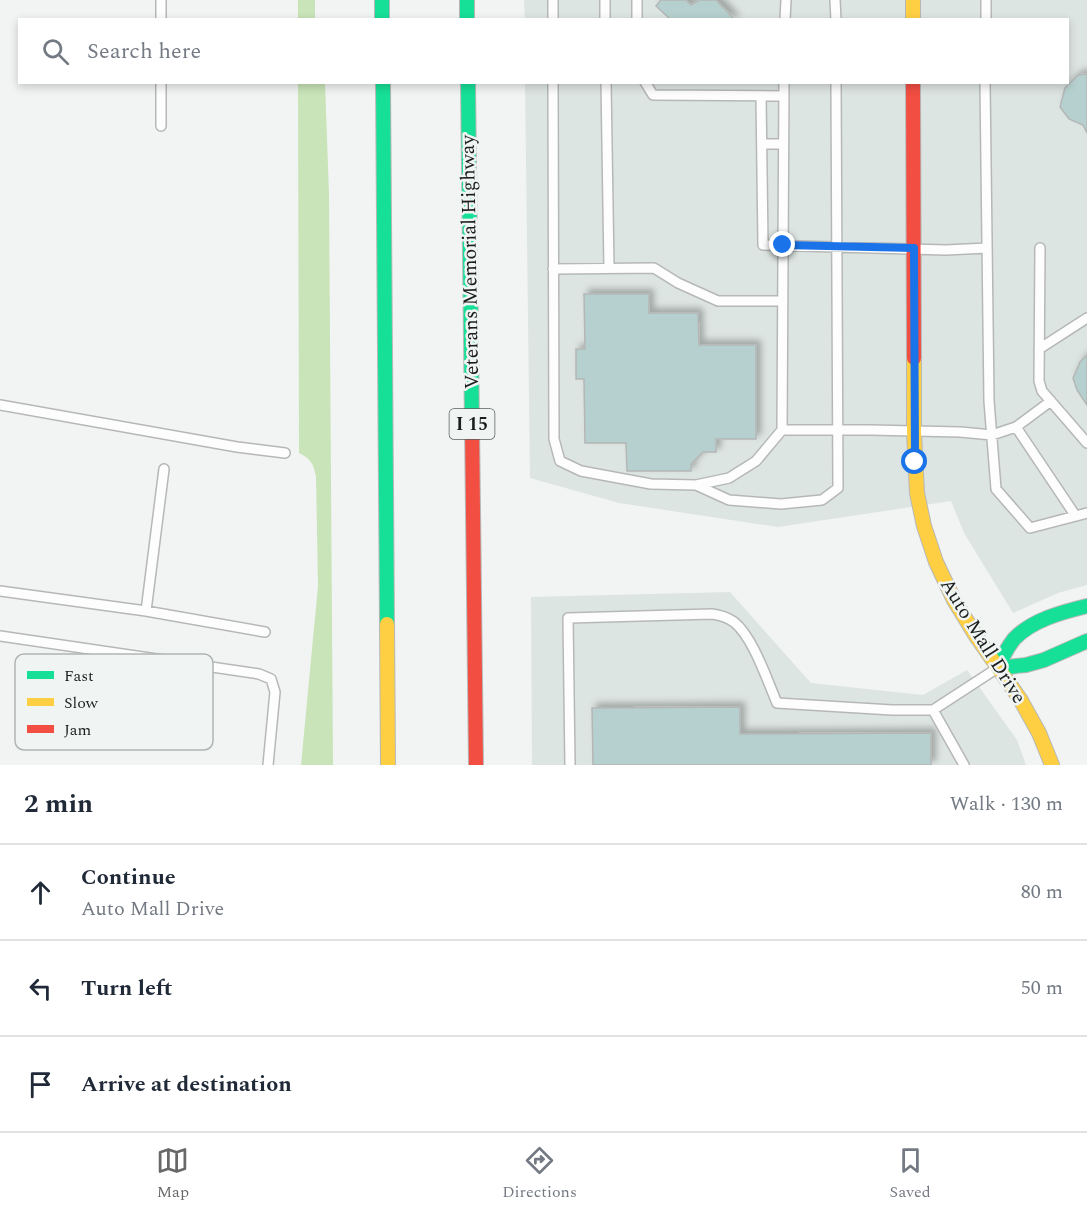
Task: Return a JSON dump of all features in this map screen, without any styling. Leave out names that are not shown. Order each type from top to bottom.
[{"type":"main road","points":[[382,0],[382,18]]},
{"type":"main road","points":[[467,0],[467,18]]},
{"type":"main road","points":[[913,0],[913,18]]},
{"type":"main road","points":[[383,84],[388,765]]},
{"type":"main road","name":"Veterans Memorial Highway","points":[[468,84],[476,765]]},
{"type":"main road","name":"Auto Mall Drive","points":[[913,84],[917,493],[924,526],[936,562],[954,600],[1020,699],[1039,733],[1052,765]]},
{"type":"main road","points":[[1087,606],[1057,615],[1025,629],[1010,645],[998,668],[1026,665],[1044,660],[1087,641]]},
{"type":"lane","points":[[161,0],[161,18]]},
{"type":"lane","points":[[553,0],[553,18]]},
{"type":"lane","points":[[605,0],[605,18]]},
{"type":"lane","points":[[637,0],[637,18]]},
{"type":"lane","points":[[785,18],[786,0]]},
{"type":"lane","points":[[835,0],[836,18]]},
{"type":"lane","points":[[986,0],[986,18]]},
{"type":"lane","points":[[160,126],[161,84]]},
{"type":"lane","points":[[553,84],[554,439],[560,461],[581,471],[651,484],[696,485],[729,478],[756,461],[782,430],[784,84]]},
{"type":"lane","points":[[606,84],[609,268]]},
{"type":"lane","points":[[646,84],[653,95],[783,96]]},
{"type":"lane","points":[[696,485],[729,500],[781,504],[822,500],[838,488],[836,84]]},
{"type":"lane","points":[[985,84],[989,401],[996,489],[1030,528],[1087,513]]},
{"type":"lane","points":[[761,96],[764,245],[987,248]]},
{"type":"lane","points":[[762,144],[783,144]]},
{"type":"lane","points":[[763,197],[783,197]]},
{"type":"lane","points":[[1040,248],[1039,381],[1042,391],[1087,444]]},
{"type":"lane","points":[[553,269],[654,268],[678,283],[718,301],[783,301]]},
{"type":"lane","points":[[1040,349],[1087,318]]},
{"type":"lane","points":[[782,430],[960,432],[992,435],[1016,427],[1051,400]]},
{"type":"lane","points":[[0,405],[237,447],[285,453]]},
{"type":"lane","points":[[1016,427],[1075,515]]},
{"type":"lane","points":[[146,611],[164,469]]},
{"type":"lane","points":[[0,591],[146,611],[265,632]]},
{"type":"lane","points":[[570,765],[568,618],[712,614],[723,616],[733,621],[743,631],[777,703],[892,710],[933,710],[998,668]]},
{"type":"lane","points":[[0,636],[123,654]]},
{"type":"lane","points":[[213,667],[259,674],[271,679],[275,692],[268,765]]},
{"type":"lane","points":[[933,710],[964,765]]},
{"type":"shaded area","points":[[524,0],[1087,0],[1087,585],[1058,593],[1013,613],[964,533],[951,501],[778,527],[619,503],[530,478],[525,84],[1069,84],[1069,18],[525,18]]},
{"type":"shaded area","points":[[730,592],[811,683],[923,695],[967,670],[1017,740],[1026,765],[532,765],[531,597]]},
{"type":"green space","points":[[298,0],[315,0],[315,18],[298,18]]},
{"type":"green space","points":[[298,84],[325,84],[329,194],[333,765],[301,765],[318,586],[316,476],[311,462],[299,453]]},
{"type":"building","points":[[661,0],[686,0],[691,5],[699,0],[716,0],[733,18],[669,18],[656,6]]},
{"type":"building","points":[[1087,74],[1087,133],[1083,125],[1069,119],[1060,107],[1065,88],[1078,75]]},
{"type":"building","points":[[584,294],[649,294],[649,313],[698,313],[699,345],[756,345],[756,439],[716,439],[716,452],[703,452],[691,464],[691,471],[627,471],[626,443],[585,443],[584,379],[576,379],[576,349],[585,349]]},
{"type":"building","points":[[1087,355],[1087,405],[1077,390],[1073,378],[1080,362]]},
{"type":"building","points":[[740,707],[740,734],[931,733],[931,765],[593,765],[592,708]]},
{"type":"traffic: fast","points":[[382,0],[382,18]]},
{"type":"traffic: fast","points":[[467,0],[467,18]]},
{"type":"traffic: fast","points":[[383,84],[387,624]]},
{"type":"traffic: fast","points":[[468,84],[472,426]]},
{"type":"traffic: fast","points":[[998,668],[1009,646],[1021,632],[1048,618],[1087,606]]},
{"type":"traffic: fast","points":[[998,668],[1026,665],[1044,660],[1087,641]]},
{"type":"traffic: slow","points":[[913,0],[913,18]]},
{"type":"traffic: slow","points":[[914,358],[917,493],[924,526],[936,562],[954,600],[976,636],[1020,699],[1039,733],[1052,765]]},
{"type":"traffic: slow","points":[[387,624],[388,765]]},
{"type":"traffic: jam","points":[[913,84],[914,358]]},
{"type":"traffic: jam","points":[[472,426],[476,765]]},
{"type":"route","points":[[783,245],[914,248],[915,462]]}]
